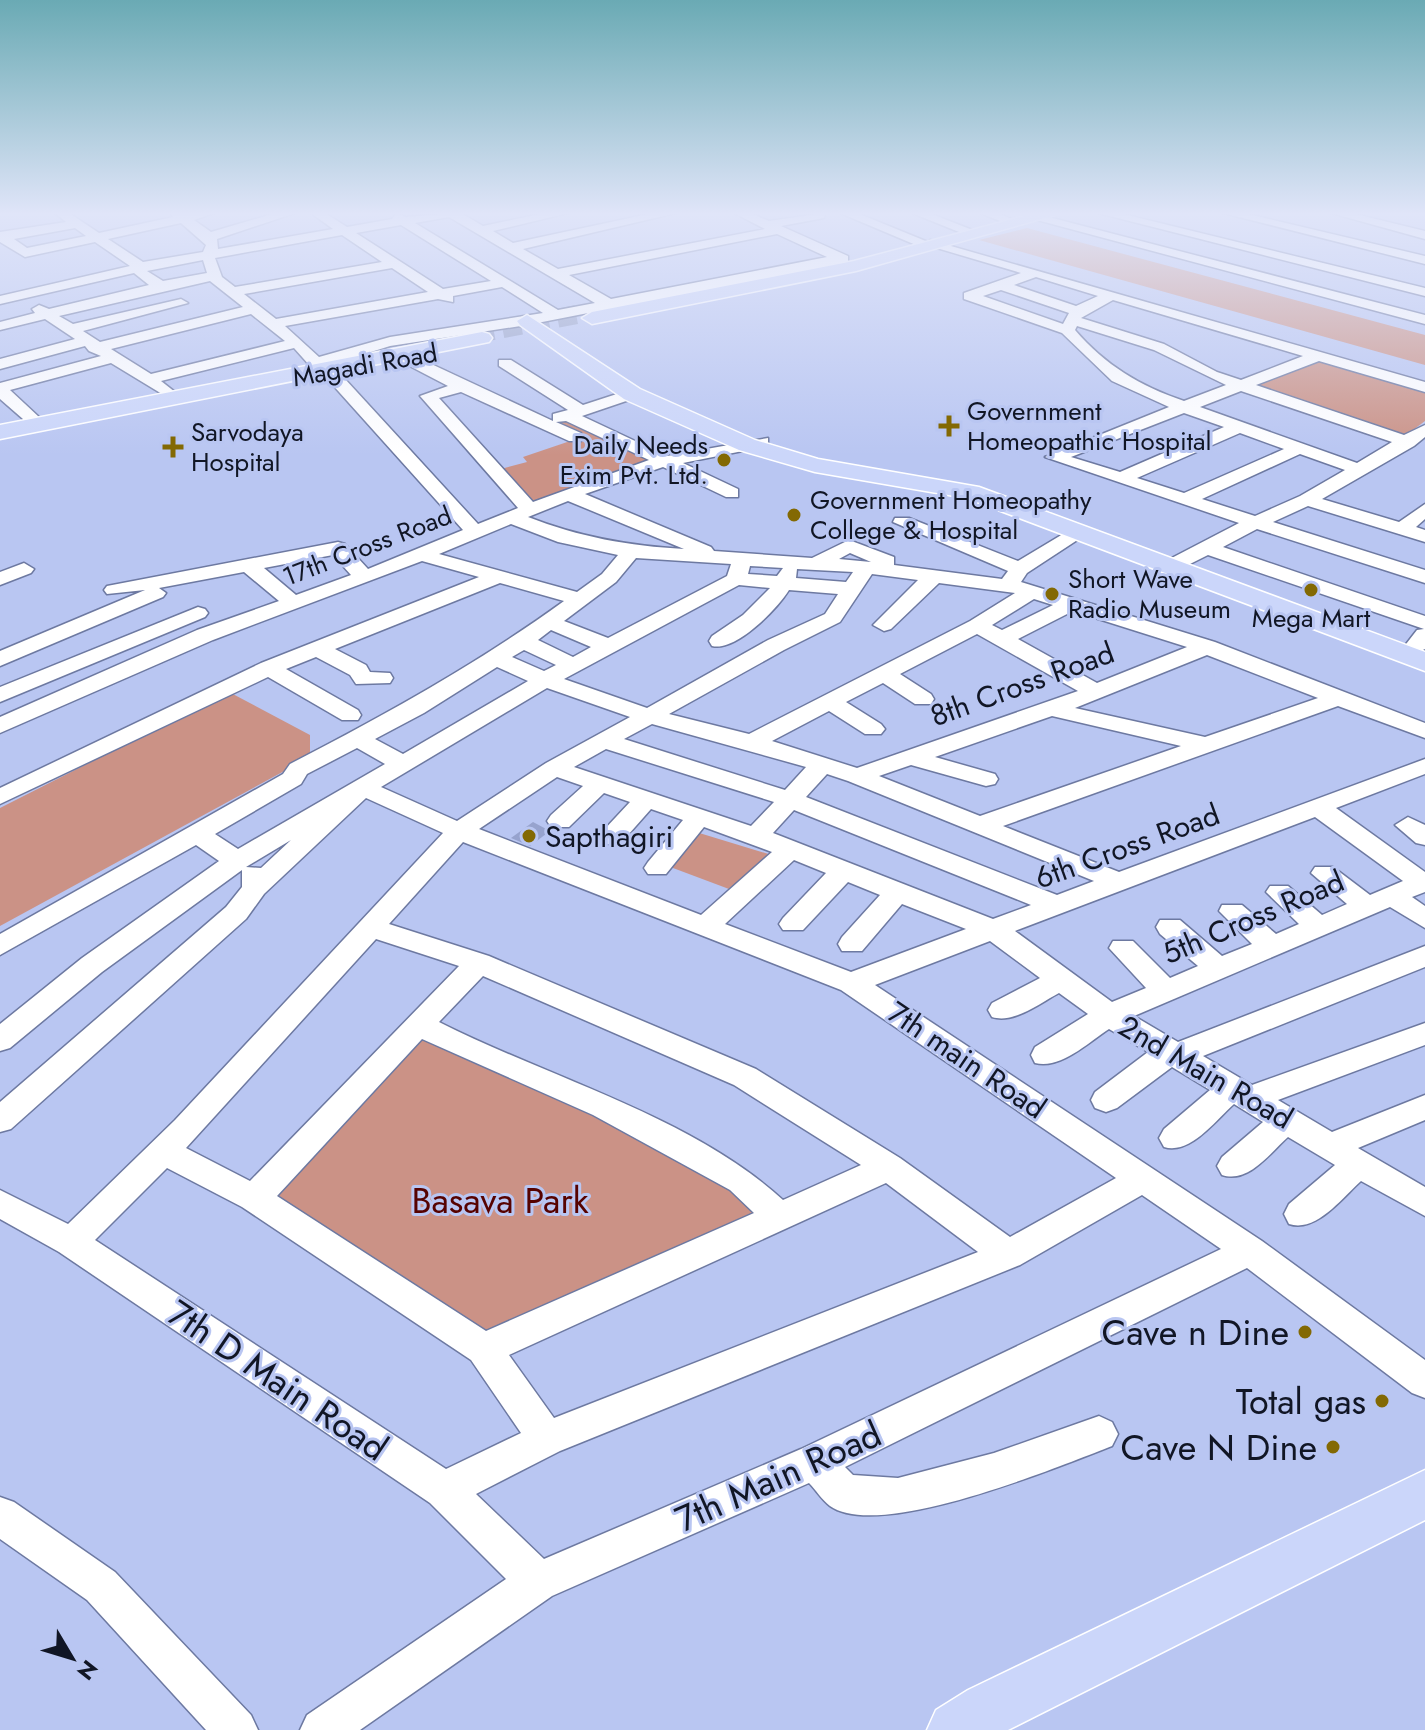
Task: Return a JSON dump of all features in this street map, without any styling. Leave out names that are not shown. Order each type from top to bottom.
[{"type":"main road","points":[[589,315],[694,294]]},
{"type":"main road","points":[[545,323],[632,394],[754,443],[815,465],[946,485],[1422,649]]},
{"type":"main road","points":[[545,323],[648,392],[754,443],[975,483],[1176,563]]},
{"type":"main road","points":[[323,367],[482,332]]},
{"type":"main road","name":"Magadi Road","points":[[0,432],[159,385],[323,367]]},
{"type":"main road","name":"Magadi Road","points":[[0,424],[32,422],[323,367]]},
{"type":"main road","points":[[956,1730],[988,1710],[1425,1494]]},
{"type":"street","points":[[14,294],[159,385],[188,369],[297,343]]},
{"type":"street","points":[[0,300],[27,294]]},
{"type":"street","points":[[0,326],[130,294]]},
{"type":"street","points":[[170,294],[249,355]]},
{"type":"street","points":[[235,294],[323,367],[475,532]]},
{"type":"street","points":[[352,322],[448,294]]},
{"type":"street","points":[[514,294],[545,323]]},
{"type":"street","points":[[592,294],[610,305]]},
{"type":"street","name":"Magadi Road","points":[[323,367],[352,369],[406,358],[663,294]]},
{"type":"street","name":"Magadi Road","points":[[323,367],[334,355],[378,346],[545,323],[719,294]]},
{"type":"street","points":[[976,294],[969,296],[1072,320],[1148,343],[1190,367],[1408,442]]},
{"type":"street","points":[[1019,294],[1072,320],[1098,367],[1125,384],[1361,470]]},
{"type":"street","points":[[1101,294],[1425,387]]},
{"type":"street","points":[[1326,294],[1425,320]]},
{"type":"street","points":[[441,295],[482,332]]},
{"type":"street","points":[[1072,320],[1109,296]]},
{"type":"street","points":[[272,324],[306,301],[352,322],[378,346]]},
{"type":"street","points":[[0,341],[181,303]]},
{"type":"street","points":[[0,364],[135,338],[254,309]]},
{"type":"street","points":[[135,338],[188,369]]},
{"type":"street","points":[[1168,354],[1188,356],[1263,377]]},
{"type":"street","points":[[1320,355],[1054,457],[1425,577]]},
{"type":"street","points":[[32,422],[0,389],[115,357]]},
{"type":"street","points":[[406,358],[462,387],[575,437]]},
{"type":"street","points":[[505,363],[574,413],[661,462],[732,493]]},
{"type":"street","points":[[411,382],[428,396],[529,509]]},
{"type":"street","points":[[428,396],[462,387]]},
{"type":"street","points":[[545,423],[632,394]]},
{"type":"street","points":[[1120,479],[1239,427]]},
{"type":"street","points":[[1176,563],[1307,500],[1425,430]]},
{"type":"street","name":"17th Cross Road","points":[[6,717],[205,635],[421,555],[568,494],[661,462],[754,443]]},
{"type":"street","points":[[1184,500],[1300,448]]},
{"type":"street","points":[[568,494],[699,546],[711,556],[739,569],[785,582],[851,589]]},
{"type":"street","points":[[1307,500],[1425,536]]},
{"type":"street","points":[[1402,529],[1425,510]]},
{"type":"street","points":[[509,517],[565,538],[631,552],[711,556]]},
{"type":"street","points":[[902,522],[1071,604],[1207,647],[1425,731]]},
{"type":"street","points":[[752,742],[977,625],[1078,531]]},
{"type":"street","points":[[817,563],[851,546],[913,571]]},
{"type":"street","points":[[1204,547],[1425,623]]},
{"type":"street","points":[[114,590],[223,567],[338,548],[364,577]]},
{"type":"street","points":[[0,946],[292,779],[298,769],[353,727],[416,708],[582,600],[609,578],[631,552]]},
{"type":"street","points":[[421,555],[582,600]]},
{"type":"street","points":[[0,1040],[92,965],[242,858],[739,569],[794,561],[1023,583]]},
{"type":"street","points":[[720,641],[749,622],[785,582],[794,561]]},
{"type":"street","points":[[246,563],[293,603]]},
{"type":"street","points":[[5,651],[223,567]]},
{"type":"street","points":[[71,1242],[163,1151],[459,831],[602,740],[776,645],[833,618],[866,567]]},
{"type":"street","points":[[0,579],[24,569]]},
{"type":"street","points":[[0,797],[269,668],[500,576]]},
{"type":"street","points":[[884,625],[934,576]]},
{"type":"street","points":[[1002,639],[1071,604]]},
{"type":"street","points":[[0,695],[198,613]]},
{"type":"street","points":[[549,622],[608,646]]},
{"type":"street","points":[[977,625],[1093,690]]},
{"type":"street","points":[[523,641],[573,665]]},
{"type":"street","name":"8th Cross Road","points":[[857,776],[1051,709],[1207,647]]},
{"type":"street","points":[[318,649],[358,670],[364,679],[382,678]]},
{"type":"street","points":[[5,651],[45,676]]},
{"type":"street","points":[[494,657],[545,680],[649,716],[752,742],[857,776],[1122,883]]},
{"type":"street","points":[[269,668],[404,764]]},
{"type":"street","points":[[882,672],[923,699]]},
{"type":"street","points":[[977,826],[1338,698]]},
{"type":"street","points":[[829,701],[873,729]]},
{"type":"street","points":[[1051,709],[1205,744]]},
{"type":"street","points":[[602,740],[792,800],[1057,905]]},
{"type":"street","points":[[909,757],[986,779]]},
{"type":"street","points":[[756,836],[822,765]]},
{"type":"street","name":"6th Cross Road","points":[[851,983],[1425,766]]},
{"type":"street","name":"2nd Main Road","points":[[554,768],[756,836],[994,930],[1058,981],[1109,1015],[1330,1146],[1419,1194]]},
{"type":"street","points":[[560,821],[600,783]]},
{"type":"street","points":[[0,1120],[236,913],[255,888],[363,788]]},
{"type":"street","name":"7th main Road","points":[[363,788],[459,831],[851,983],[1250,1251],[1425,1381]]},
{"type":"street","points":[[611,838],[647,799]]},
{"type":"street","points":[[1319,808],[1424,882]]},
{"type":"street","points":[[657,868],[699,817]]},
{"type":"street","points":[[197,833],[242,858],[255,888]]},
{"type":"street","points":[[703,928],[791,849]]},
{"type":"street","points":[[793,924],[845,869]]},
{"type":"street","points":[[1324,873],[1425,919]]},
{"type":"street","name":"5th Cross Road","points":[[1046,1055],[1109,1015],[1424,882]]},
{"type":"street","points":[[852,944],[899,890]]},
{"type":"street","points":[[1279,892],[1319,927]]},
{"type":"street","points":[[1232,911],[1272,946]]},
{"type":"street","points":[[1170,927],[1219,969]]},
{"type":"street","points":[[372,928],[479,963],[745,1077],[889,1167],[1008,1255]]},
{"type":"street","points":[[1123,948],[1166,991]]},
{"type":"street","points":[[1106,1100],[1173,1054],[1425,956]]},
{"type":"street","points":[[254,1198],[479,963]]},
{"type":"street","points":[[1002,1010],[1058,981]]},
{"type":"street","points":[[419,1024],[618,1114],[741,1181],[781,1218]]},
{"type":"street","points":[[1175,1138],[1240,1094],[1425,1034]]},
{"type":"street","points":[[1330,1146],[1425,1107]]},
{"type":"street","points":[[1233,1166],[1286,1120]]},
{"type":"street","points":[[163,1151],[254,1198],[484,1349],[547,1439]]},
{"type":"street","points":[[1301,1214],[1360,1163]]},
{"type":"street","points":[[484,1349],[889,1167]]},
{"type":"street","points":[[444,1490],[547,1439],[1008,1255],[1144,1178]]},
{"type":"street","name":"7th D Main Road","points":[[0,1203],[71,1242],[444,1490],[538,1582]]},
{"type":"street","name":"7th Main Road","points":[[322,1730],[538,1582],[815,1462],[1250,1251]]},
{"type":"street","points":[[815,1462],[844,1493],[898,1497],[994,1471],[1099,1434]]},
{"type":"street","points":[[0,1516],[101,1586],[236,1730]]},
{"type":"green space","points":[[1171,294],[1272,294],[1425,335],[1425,365]]},
{"type":"green space","points":[[1322,361],[1425,393],[1425,421],[1405,436],[1253,386]]},
{"type":"green space","points":[[565,421],[650,461],[529,504],[501,469],[527,462],[523,457],[582,437],[556,425]]},
{"type":"green space","points":[[229,692],[310,735],[310,757],[0,926],[0,808]]},
{"type":"green space","points":[[696,832],[775,856],[737,892],[665,865]]},
{"type":"green space","name":"Basava Park","points":[[418,1033],[603,1116],[737,1184],[765,1214],[490,1335],[268,1195]]},
{"type":"building","name":"Sapthagiri","points":[[533,822],[550,831],[530,846],[511,838]]},
{"type":"tunnel","points":[[475,334],[585,313]]},
{"type":"place","name":"Government Homeopathic Hospital","points":[[949,426]]},
{"type":"place","name":"Sarvodaya Hospital","points":[[173,447]]},
{"type":"place","name":"Daily Needs Exim Pvt. Ltd.","points":[[724,460]]},
{"type":"place","name":"Government Homeopathy College & Hospital","points":[[794,515]]},
{"type":"place","name":"Mega Mart","points":[[1311,590]]},
{"type":"place","name":"Short Wave Radio Museum","points":[[1052,594]]},
{"type":"place","name":"Sapthagiri","points":[[529,836]]},
{"type":"place","name":"Cave n Dine","points":[[1305,1332]]},
{"type":"place","name":"Total gas","points":[[1382,1401]]},
{"type":"place","name":"Cave N Dine","points":[[1333,1447]]}]
